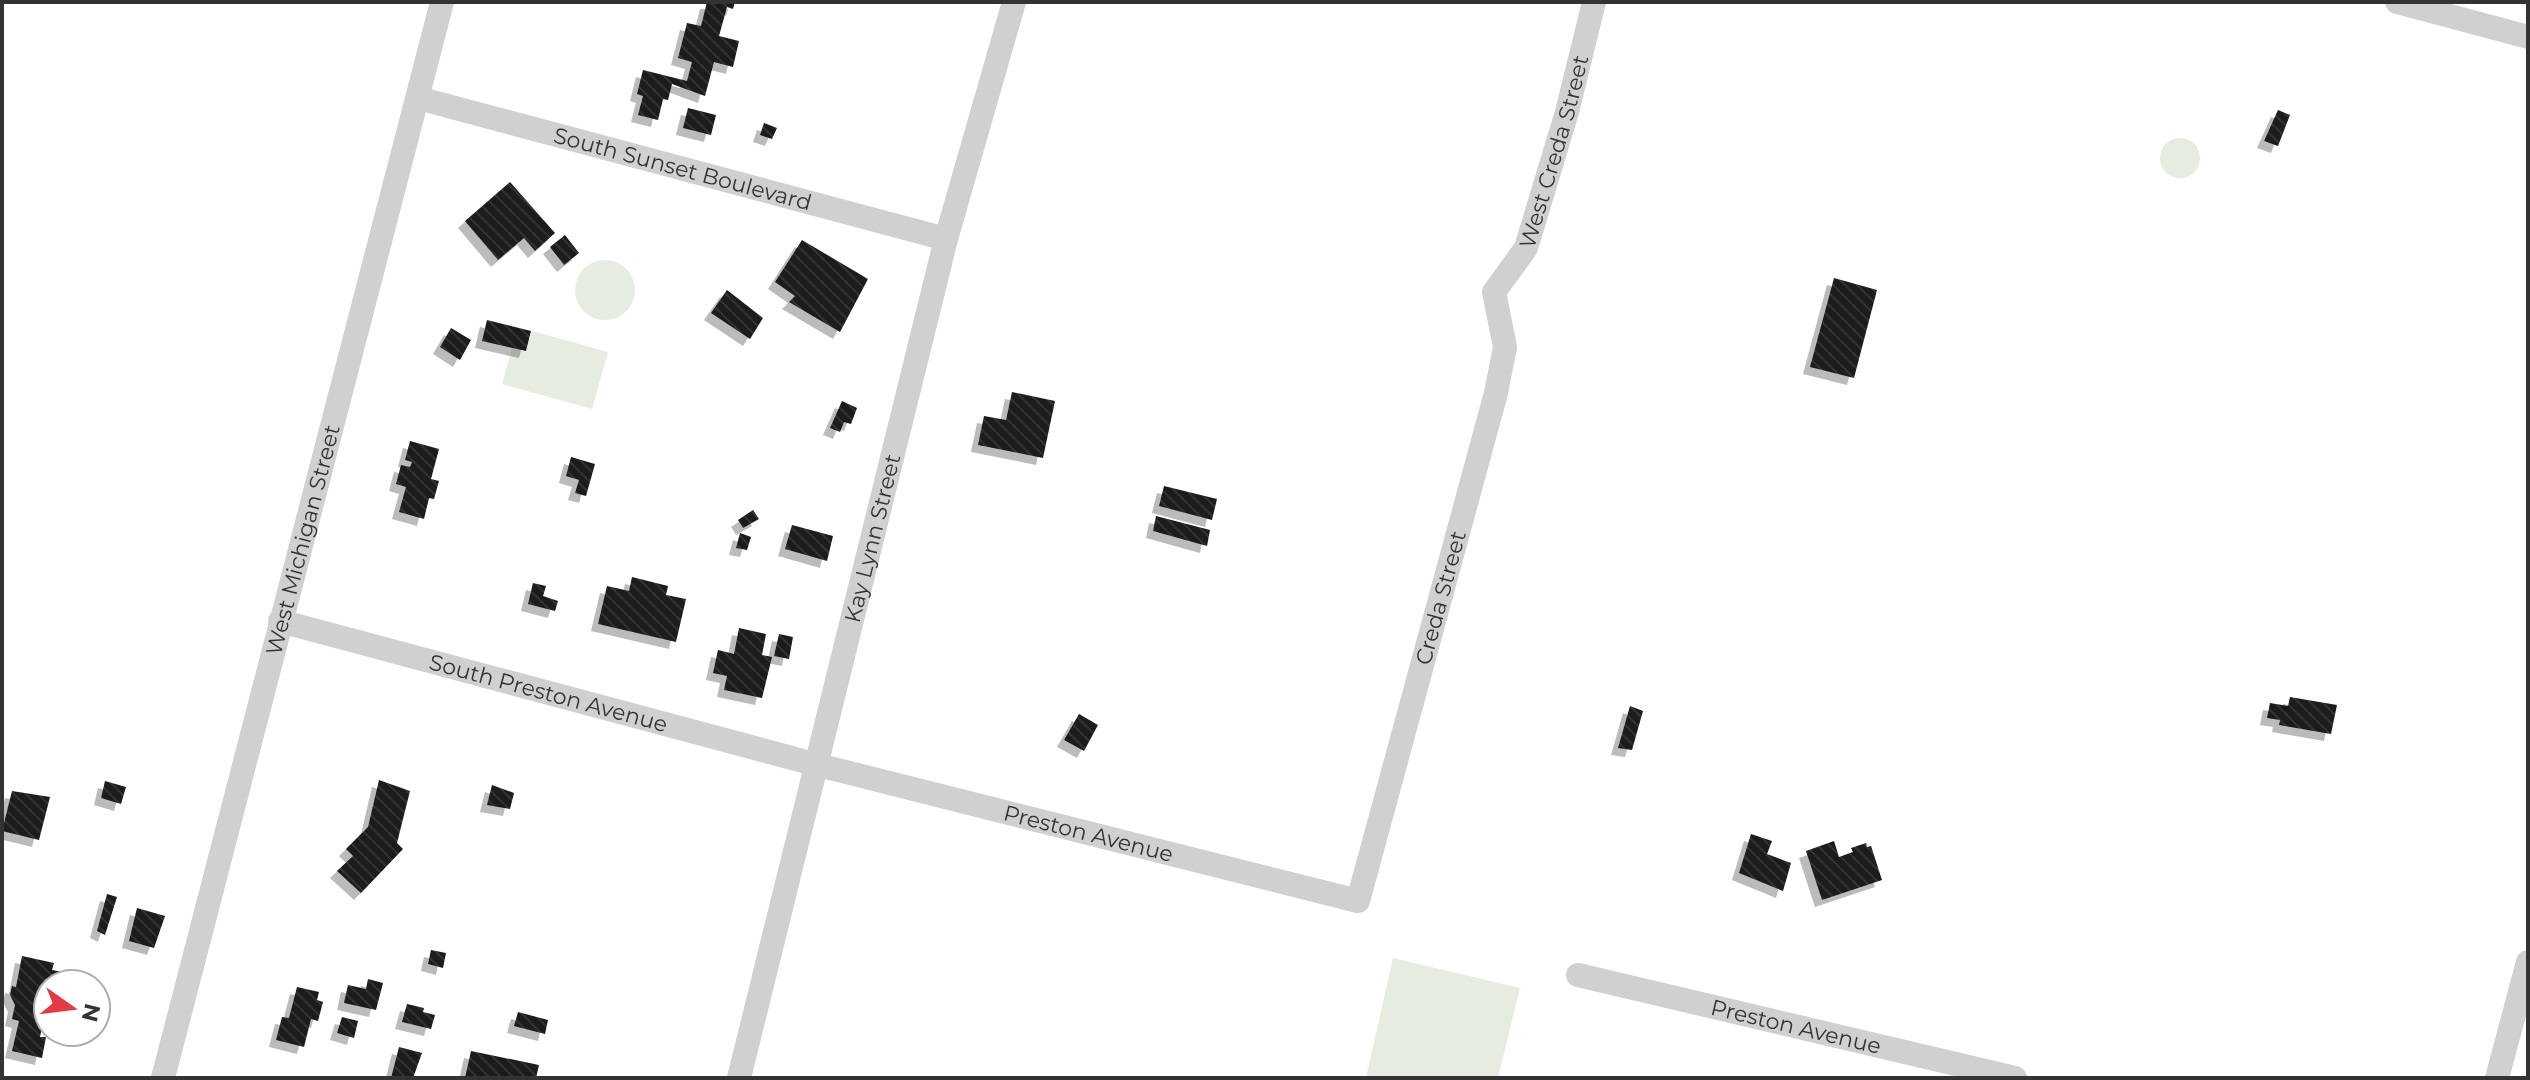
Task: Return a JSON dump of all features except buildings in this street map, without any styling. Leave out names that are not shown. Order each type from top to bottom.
[{"type":"street","name":"West Michigan Street","points":[[163,1078],[442,2]]},
{"type":"street","name":"Kay Lynn Street","points":[[739,1078],[946,239],[1014,2]]},
{"type":"street","name":"West Creda Street","points":[[1494,292],[1526,248],[1567,112],[1594,2]]},
{"type":"street","points":[[2397,2],[2528,37]]},
{"type":"street","name":"South Sunset Boulevard","points":[[418,98],[946,239]]},
{"type":"street","name":"Creda Street","points":[[1358,901],[1496,393],[1505,347],[1494,292]]},
{"type":"street","name":"South Preston Avenue","points":[[280,621],[818,765]]},
{"type":"street","name":"Preston Avenue","points":[[818,765],[1358,901]]},
{"type":"street","points":[[2497,1078],[2528,962]]},
{"type":"street","name":"Preston Avenue","points":[[1578,975],[2015,1078]]},
{"type":"shaded area","points":[[2180,138],[2194,144],[2200,158],[2194,172],[2180,178],[2166,172],[2160,158],[2166,144]]},
{"type":"shaded area","points":[[605,260],[626,269],[635,290],[626,311],[605,320],[584,311],[575,290],[584,269]]},
{"type":"shaded area","points":[[532,331],[608,352],[592,409],[502,384],[512,348],[526,351]]},
{"type":"shaded area","points":[[1393,958],[1520,988],[1498,1078],[1366,1078]]}]
